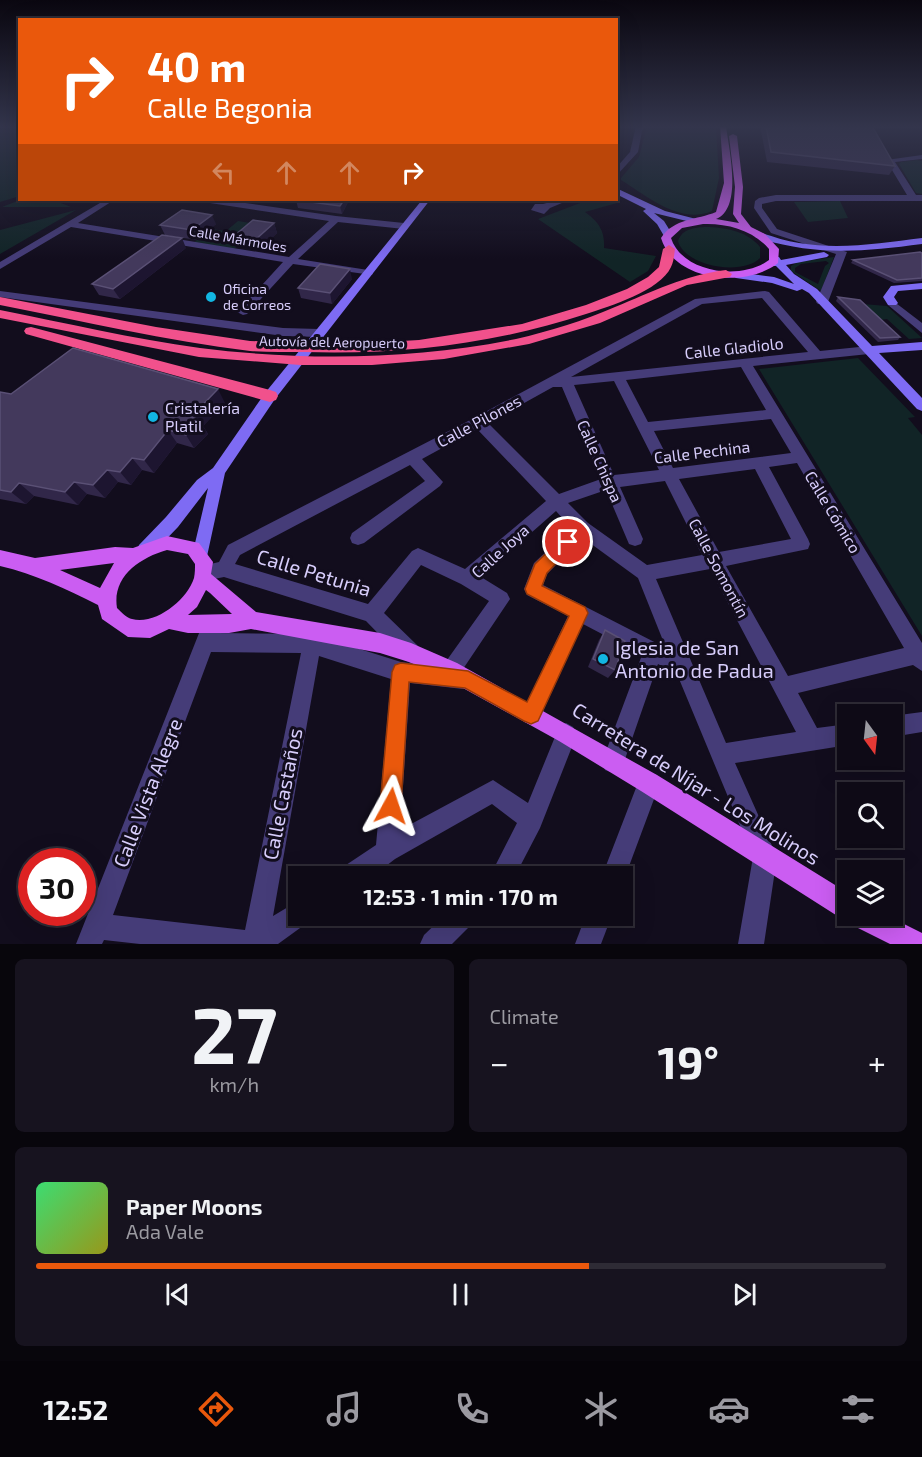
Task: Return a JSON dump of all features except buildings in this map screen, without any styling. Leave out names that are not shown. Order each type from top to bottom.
[{"type":"highway","name":"Autovía del Aeropuerto","points":[[0,314],[183,350],[226,356],[303,354],[428,345],[498,334],[552,321],[610,301],[650,281],[665,267],[668,241]]},
{"type":"highway","name":"Autovía del Aeropuerto","points":[[0,301],[210,340],[303,354],[411,359],[476,351],[519,342],[583,324],[628,307],[682,281],[731,274]]},
{"type":"highway","points":[[0,324],[270,396]]},
{"type":"main road","points":[[668,241],[677,226],[699,222],[718,215],[724,206],[726,170]]},
{"type":"main road","points":[[738,170],[737,214],[753,232],[773,247],[775,262],[789,276],[813,291],[922,406]]},
{"type":"main road","points":[[618,191],[666,214],[699,222],[724,223],[797,246],[844,251]]},
{"type":"main road","points":[[630,198],[657,219],[668,241],[691,265],[780,281],[821,301]]},
{"type":"main road","points":[[218,472],[217,489],[208,516],[203,569],[197,594],[190,603],[169,620],[144,628],[122,625],[108,613],[106,600],[110,583],[116,573],[172,522],[202,484],[218,472],[270,396],[425,201]]},
{"type":"main road","points":[[731,274],[757,272],[775,262],[922,241]]},
{"type":"main road","points":[[892,303],[888,297],[895,288],[922,286]]},
{"type":"main road","name":"Calle Gladiolo","points":[[869,350],[922,346]]},
{"type":"main road","points":[[0,558],[34,566],[139,553],[156,545],[178,543],[187,545],[216,586],[251,620]]},
{"type":"main road","points":[[34,566],[43,573],[66,580],[106,600]]},
{"type":"main road","name":"Carretera de Níjar - Los Molinos","points":[[169,620],[189,624],[209,633],[229,624],[251,620],[314,638],[380,643],[406,662],[459,675],[649,783],[837,901]]},
{"type":"main road","points":[[881,926],[918,944]]},
{"type":"street","points":[[898,170],[917,198]]},
{"type":"street","points":[[821,301],[844,251],[774,231],[758,204],[770,198],[917,198]]},
{"type":"street","points":[[0,266],[108,201]]},
{"type":"street","points":[[217,201],[336,219],[405,226]]},
{"type":"street","points":[[544,207],[562,201]]},
{"type":"street","points":[[243,312],[290,261],[336,219]]},
{"type":"street","name":"Calle Mármoles","points":[[69,224],[368,273]]},
{"type":"street","points":[[0,294],[283,332],[319,333]]},
{"type":"street","name":"Calle Pilones","points":[[224,569],[234,550],[479,422],[699,301],[765,294],[817,355]]},
{"type":"street","points":[[892,303],[922,329]]},
{"type":"street","name":"Calle Gladiolo","points":[[550,383],[869,350]]},
{"type":"street","name":"Calle Cómico","points":[[745,363],[921,658]]},
{"type":"street","name":"Calle Somontín","points":[[618,377],[714,561],[812,740]]},
{"type":"street","name":"Calle Chispa","points":[[566,382],[635,539]]},
{"type":"street","points":[[646,427],[775,414]]},
{"type":"street","points":[[479,422],[582,528],[645,573],[720,755],[765,856],[751,944]]},
{"type":"street","points":[[358,538],[435,483],[411,457]]},
{"type":"street","name":"Calle Pechina","points":[[609,482],[801,457]]},
{"type":"street","points":[[645,573],[802,544],[759,463]]},
{"type":"street","name":"Calle Joya","points":[[459,675],[501,599],[467,578],[556,501],[609,482]]},
{"type":"street","points":[[582,528],[540,569],[533,589],[684,667]]},
{"type":"street","points":[[372,614],[418,556],[467,578]]},
{"type":"street","points":[[203,569],[224,569]]},
{"type":"street","name":"Calle Petunia","points":[[224,569],[372,614],[406,662]]},
{"type":"street","points":[[531,715],[579,613]]},
{"type":"street","points":[[209,633],[314,638]]},
{"type":"street","name":"Calle Vista Alegre","points":[[93,935],[209,633]]},
{"type":"street","name":"Calle Castaños","points":[[255,944],[314,638]]},
{"type":"street","points":[[613,762],[653,651]]},
{"type":"street","points":[[783,687],[921,658]]},
{"type":"street","points":[[387,851],[406,662]]},
{"type":"street","points":[[903,726],[922,723]]},
{"type":"street","points":[[507,866],[532,820],[566,734]]},
{"type":"street","points":[[720,755],[837,736]]},
{"type":"street","points":[[618,866],[649,783]]},
{"type":"street","points":[[366,866],[387,851],[493,791],[532,820]]},
{"type":"street","points":[[255,944],[288,921]]},
{"type":"street","points":[[433,944],[452,926]]},
{"type":"street","points":[[588,944],[595,926]]},
{"type":"street","points":[[93,935],[250,944]]},
{"type":"green space","points":[[0,170],[18,170],[18,197],[0,202]]},
{"type":"green space","points":[[628,170],[719,170],[719,178],[712,211],[688,214],[664,207],[621,178]]},
{"type":"green space","points":[[903,170],[922,170],[922,194],[916,193]]},
{"type":"green space","points":[[18,201],[56,201],[71,207],[2,207]]},
{"type":"green space","points":[[585,201],[614,201],[617,203],[585,212],[600,227],[604,248],[656,256],[648,271],[630,282],[538,219]]},
{"type":"green space","points":[[840,201],[848,218],[808,222],[794,202]]},
{"type":"green space","points":[[76,210],[0,254],[0,230]]},
{"type":"green space","points":[[238,221],[262,225],[234,249],[193,243],[211,229],[226,231]]},
{"type":"green space","points":[[709,227],[744,234],[760,247],[760,258],[752,264],[728,267],[703,263],[691,257],[678,241],[680,237],[690,229]]},
{"type":"green space","points":[[834,257],[821,291],[791,271],[791,266],[798,262]],"holes":[[[826,261],[829,263],[825,266],[818,284],[795,272],[795,268],[801,264]]]},
{"type":"green space","points":[[863,304],[887,306],[922,338],[909,339],[887,319],[880,320]]},
{"type":"green space","points":[[858,358],[915,417],[908,418],[922,435],[922,636],[759,369]]},
{"type":"place","name":"Oficina de Correos","points":[[211,297]]},
{"type":"place","name":"Cristalería Platil","points":[[153,417]]},
{"type":"place","name":"Iglesia de San Antonio de Padua","points":[[603,659]]},
{"type":"route","points":[[391,806],[401,672],[468,680],[531,715],[579,613],[533,589],[540,569],[568,542]]}]
